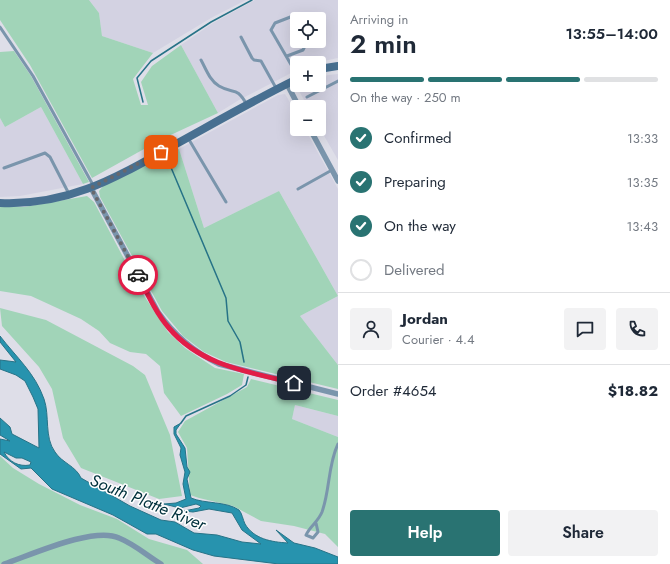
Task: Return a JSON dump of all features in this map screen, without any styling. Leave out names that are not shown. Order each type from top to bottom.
[{"type":"street","points":[[326,68],[338,66]]},
{"type":"street","points":[[0,203],[32,203],[69,196],[92,188],[290,82]]},
{"type":"street","points":[[287,84],[295,100]]},
{"type":"street","points":[[314,136],[338,181]]},
{"type":"street","points":[[92,188],[158,312],[170,329],[185,343],[204,357],[219,364],[338,394]]},
{"type":"street","points":[[4,564],[80,538],[108,535],[120,538],[161,564]]},
{"type":"lane","points":[[290,17],[275,23],[270,30],[282,52],[287,56],[290,62]]},
{"type":"lane","points":[[0,27],[34,76],[92,188]]},
{"type":"lane","points":[[241,37],[252,58],[254,60],[261,61],[277,90]]},
{"type":"lane","points":[[287,56],[303,50],[304,48]]},
{"type":"lane","points":[[201,60],[210,78],[219,86],[235,90],[241,94],[248,106]]},
{"type":"lane","points":[[307,98],[338,81]]},
{"type":"lane","points":[[188,138],[226,202]]},
{"type":"lane","points":[[4,168],[45,153],[50,157],[69,196]]},
{"type":"lane","points":[[298,189],[332,170]]},
{"type":"lane","points":[[316,523],[318,532],[313,538],[306,535],[309,528],[316,523],[322,512],[338,444]]},
{"type":"shaded area","points":[[89,0],[246,0],[211,18],[153,53],[102,36],[99,13]]},
{"type":"shaded area","points":[[255,0],[338,0],[338,58],[326,60],[326,56],[290,56],[290,74],[239,100],[218,113],[181,45],[213,23]]},
{"type":"shaded area","points":[[338,74],[338,160],[324,136],[326,136],[326,100],[304,100],[300,92],[326,92],[326,76]]},
{"type":"shaded area","points":[[285,94],[290,102],[290,136],[309,136],[338,189],[338,296],[279,191],[204,228],[179,149],[278,95]]},
{"type":"shaded area","points":[[41,107],[83,184],[20,196],[0,197],[0,118],[5,127]]},
{"type":"shaded area","points":[[338,296],[338,365],[300,316]]},
{"type":"shaded area","points":[[295,405],[338,416],[338,437],[292,419]]},
{"type":"green space","points":[[0,0],[89,0],[99,13],[102,36],[153,53],[133,79],[141,105],[148,105],[141,82],[152,66],[181,45],[218,113],[162,139],[92,178],[30,65],[0,20]]},
{"type":"green space","points":[[14,51],[31,76],[89,182],[83,184],[41,107],[5,127],[0,118],[0,52]]},
{"type":"green space","points":[[179,149],[204,228],[279,191],[338,296],[300,316],[338,365],[338,389],[226,362],[204,352],[183,336],[162,311],[100,197],[99,191],[104,185]]},
{"type":"green space","points":[[87,196],[94,202],[141,291],[168,332],[185,348],[215,368],[244,374],[242,385],[227,394],[181,416],[164,393],[160,366],[146,354],[130,352],[110,343],[99,331],[81,319],[31,296],[0,291],[0,205],[24,207]]},
{"type":"green space","points":[[0,308],[46,320],[133,366],[145,375],[170,435],[182,496],[159,499],[81,468],[63,438],[52,389],[39,367],[2,326]]},
{"type":"green space","points":[[251,379],[338,400],[338,416],[295,405],[292,419],[338,437],[338,547],[325,534],[294,526],[261,521],[233,506],[190,495],[187,448],[178,432],[185,421],[247,387]]},
{"type":"green space","points":[[0,456],[13,468],[39,484],[80,505],[117,519],[149,539],[187,550],[203,564],[0,564]]},
{"type":"water","points":[[0,336],[36,381],[46,406],[49,440],[58,456],[76,470],[81,478],[130,506],[161,520],[175,522],[194,533],[217,535],[242,542],[261,544],[242,530],[232,513],[209,509],[193,512],[184,511],[199,508],[201,506],[196,504],[180,508],[164,504],[176,503],[186,499],[183,484],[185,472],[180,455],[181,448],[174,434],[174,427],[181,423],[176,430],[176,434],[185,448],[187,467],[190,472],[187,479],[191,498],[234,507],[240,511],[245,524],[249,529],[258,536],[269,541],[288,543],[276,530],[294,543],[315,548],[338,557],[338,564],[279,564],[214,556],[193,550],[156,534],[147,534],[113,515],[52,489],[31,468],[21,469],[0,454],[0,439],[10,441],[0,435],[0,418],[10,427],[12,434],[39,448],[38,409],[25,381],[16,375],[0,369],[0,360],[16,362],[0,342]],"holes":[[[4,452],[16,458],[22,458],[31,462],[30,465],[15,463],[9,459]]]},
{"type":"waterway","points":[[143,102],[137,78],[151,61],[211,22],[252,0]]},
{"type":"waterway","points":[[167,158],[226,298],[228,321],[240,342],[244,362]]},
{"type":"waterway","points":[[181,423],[186,416],[230,396],[246,385],[248,377]]},
{"type":"way so far","points":[[138,275],[91,188],[161,152]]},
{"type":"route","points":[[138,275],[158,312],[170,329],[185,343],[204,357],[219,364],[294,383]]},
{"type":"water label","name":"South Platte River","points":[[148,502]]}]
